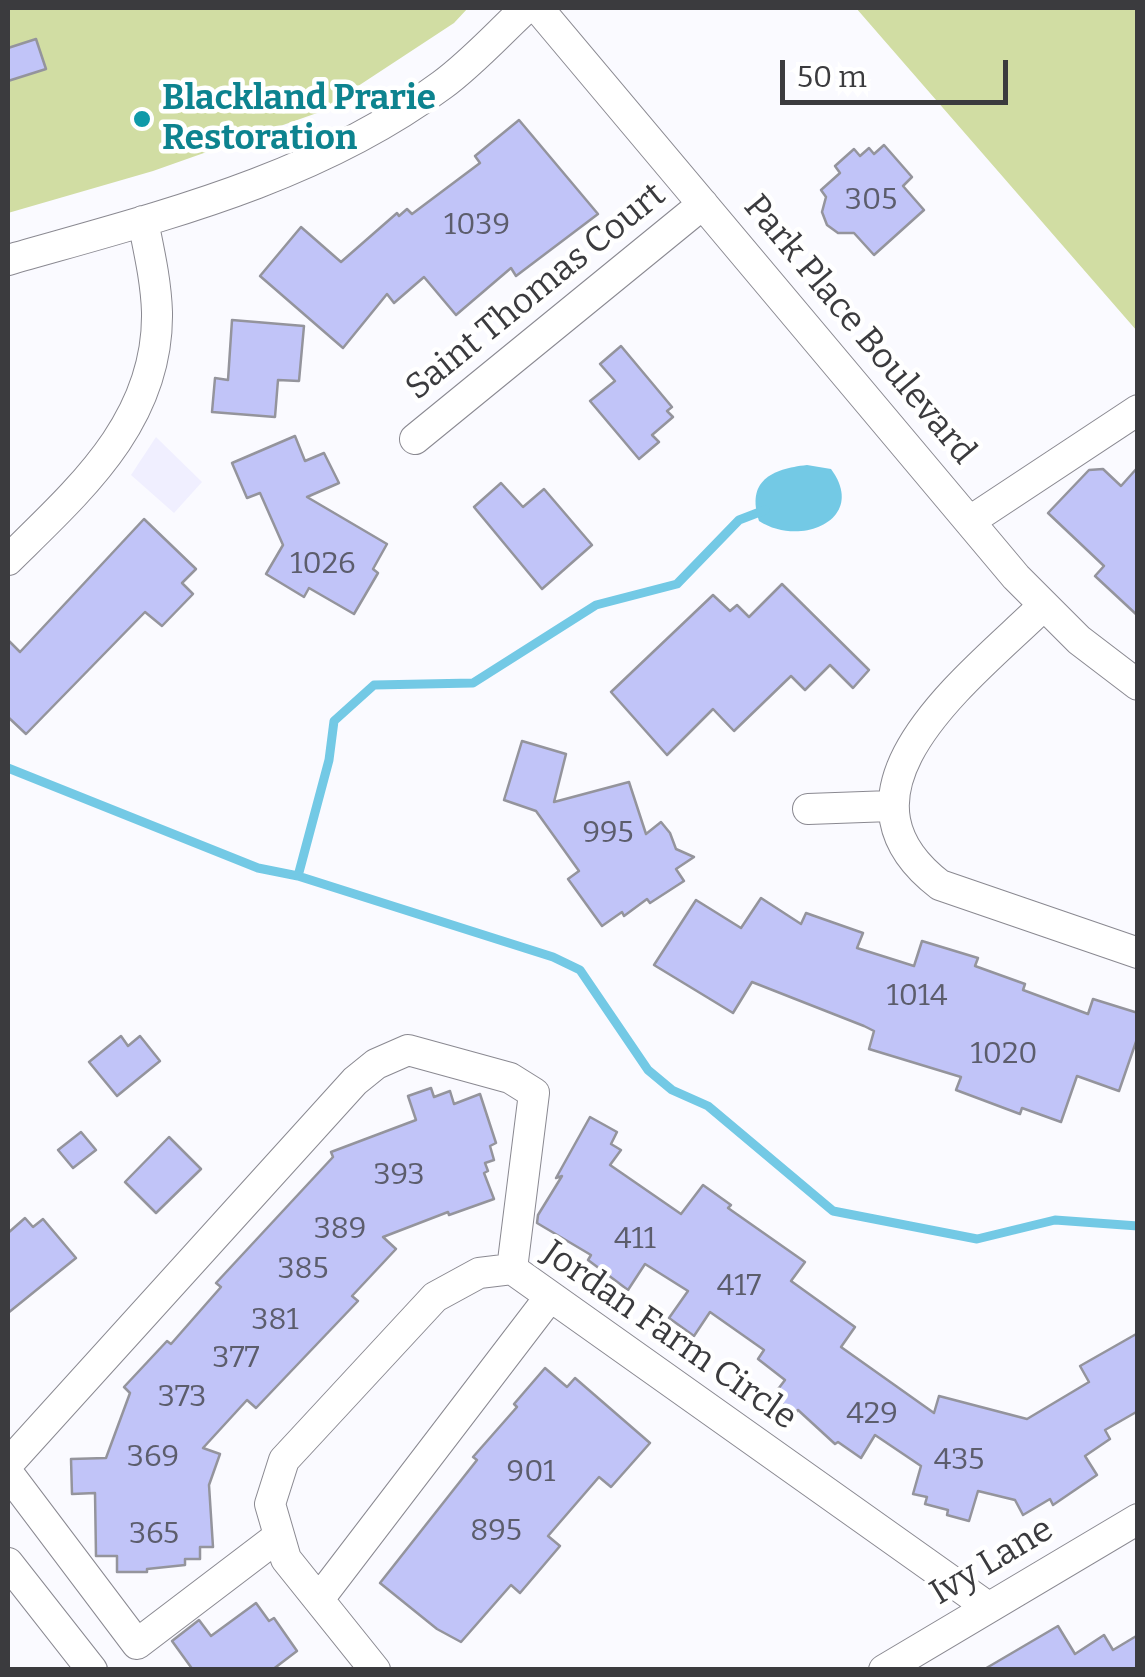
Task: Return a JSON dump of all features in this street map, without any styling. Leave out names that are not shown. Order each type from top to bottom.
[{"type":"street","points":[[8,260],[240,192],[350,144],[444,84],[526,8]]},
{"type":"street","name":"Park Place Boulevard","points":[[538,8],[970,522],[1078,640],[1138,685]]},
{"type":"street","name":"Saint Thomas Court","points":[[416,439],[703,204]]},
{"type":"street","points":[[8,560],[94,475],[135,413],[154,348],[157,314],[143,221]]},
{"type":"street","points":[[970,522],[1138,410]]},
{"type":"street","points":[[1044,604],[938,710],[904,756],[891,806],[900,844],[923,872],[940,885],[1138,953]]},
{"type":"street","points":[[808,809],[891,806]]},
{"type":"street","points":[[8,1464],[355,1081],[376,1064],[408,1050],[510,1078],[534,1093],[512,1269]]},
{"type":"street","name":"Jordan Farm Circle","points":[[375,1670],[286,1559],[270,1504],[284,1460],[435,1297],[479,1273],[512,1269],[988,1607]]},
{"type":"street","points":[[319,1598],[550,1298]]},
{"type":"street","points":[[8,1473],[137,1644]]},
{"type":"street","name":"Ivy Lane","points":[[884,1670],[1138,1519]]},
{"type":"street","points":[[104,1670],[280,1536]]},
{"type":"street","points":[[8,1562],[92,1670]]},
{"type":"shaded area","points":[[156,437],[202,482],[174,513],[131,475]]},
{"type":"green space","points":[[8,8],[468,8],[454,23],[317,113],[153,171],[8,213]]},
{"type":"green space","points":[[856,8],[1137,8],[1137,331]]},
{"type":"water","points":[[807,465],[831,469],[840,487],[841,502],[836,515],[810,530],[776,529],[759,521],[756,496],[765,480],[782,470]]},
{"type":"building","points":[[36,39],[46,69],[8,81],[8,48]]},
{"type":"building","points":[[519,120],[598,214],[516,276],[511,268],[456,315],[424,277],[394,303],[387,294],[343,348],[260,276],[301,227],[341,262],[397,213],[399,216],[407,209],[412,214],[480,163],[475,156]]},
{"type":"building","points":[[884,145],[912,177],[903,186],[924,210],[874,255],[854,233],[838,233],[827,225],[822,212],[826,197],[821,190],[840,173],[835,166],[854,149],[860,156],[869,148],[874,154]]},
{"type":"building","points":[[232,320],[304,326],[299,381],[278,380],[275,417],[212,412],[215,378],[228,380]]},
{"type":"building","points":[[621,346],[672,407],[667,411],[673,417],[652,435],[659,442],[639,459],[590,401],[615,381],[600,364]]},
{"type":"building","points":[[295,436],[305,461],[324,453],[339,483],[307,497],[387,544],[373,569],[378,573],[354,614],[309,588],[304,597],[266,574],[283,545],[260,493],[247,498],[232,463]]},
{"type":"building","points":[[1138,467],[1138,616],[1095,576],[1104,566],[1048,513],[1089,470],[1103,469],[1121,486]]},
{"type":"building","points":[[501,483],[523,507],[544,489],[592,545],[542,589],[474,507]]},
{"type":"building","points":[[144,519],[196,569],[182,583],[193,594],[162,626],[145,612],[26,734],[8,717],[8,640],[20,652]]},
{"type":"building","points":[[782,584],[869,670],[853,688],[830,665],[805,690],[791,676],[734,731],[713,709],[667,755],[611,692],[713,595],[730,611],[737,605],[749,617]]},
{"type":"building","points":[[522,741],[566,754],[554,802],[629,782],[646,834],[661,822],[676,849],[694,857],[676,869],[684,881],[602,926],[568,879],[579,871],[536,811],[504,800]]},
{"type":"building","points":[[761,898],[801,924],[806,913],[863,933],[857,948],[914,966],[922,941],[978,958],[975,966],[1025,984],[1023,990],[1088,1014],[1093,999],[1138,1013],[1138,1036],[1119,1091],[1077,1076],[1061,1122],[1022,1108],[1020,1114],[956,1090],[961,1077],[869,1049],[874,1031],[864,1026],[752,982],[733,1013],[654,965],[696,900],[741,928]]},
{"type":"building","points":[[121,1036],[128,1046],[140,1036],[160,1061],[117,1096],[89,1062]]},
{"type":"building","points":[[431,1088],[434,1097],[450,1091],[454,1104],[480,1094],[496,1143],[490,1146],[494,1160],[485,1163],[488,1171],[484,1173],[494,1199],[383,1237],[396,1249],[352,1296],[358,1301],[256,1408],[247,1400],[203,1448],[220,1454],[209,1485],[213,1547],[200,1547],[200,1559],[185,1559],[185,1565],[147,1572],[117,1572],[117,1556],[96,1556],[95,1493],[72,1494],[71,1459],[106,1458],[130,1393],[124,1387],[167,1341],[171,1344],[221,1287],[216,1283],[333,1157],[331,1152],[416,1120],[408,1096]]},
{"type":"building","points":[[590,1117],[617,1132],[611,1144],[621,1150],[610,1165],[681,1214],[703,1185],[731,1205],[728,1208],[805,1262],[791,1281],[855,1327],[841,1347],[934,1413],[939,1396],[1027,1419],[1089,1382],[1080,1366],[1138,1333],[1138,1411],[1105,1430],[1110,1439],[1085,1456],[1097,1475],[1053,1505],[1050,1499],[1023,1515],[1015,1500],[978,1491],[969,1521],[925,1504],[927,1497],[913,1494],[921,1466],[875,1435],[861,1458],[838,1442],[835,1444],[798,1410],[795,1413],[772,1397],[785,1380],[758,1359],[764,1350],[710,1312],[694,1336],[669,1318],[688,1291],[645,1264],[628,1290],[588,1260],[591,1255],[537,1223],[562,1176],[556,1178]]},
{"type":"building","points":[[81,1132],[96,1150],[73,1168],[58,1150]]},
{"type":"building","points":[[169,1137],[201,1169],[156,1213],[125,1182]]},
{"type":"building","points":[[25,1218],[33,1227],[43,1219],[76,1258],[8,1313],[8,1233]]},
{"type":"building","points":[[545,1368],[567,1387],[575,1378],[650,1443],[611,1487],[599,1477],[548,1536],[560,1546],[520,1593],[511,1585],[461,1642],[437,1629],[380,1583]]},
{"type":"building","points":[[256,1603],[269,1621],[274,1618],[297,1651],[272,1670],[193,1670],[172,1641],[199,1620],[211,1636]]},
{"type":"building","points":[[1058,1626],[1075,1654],[1104,1635],[1113,1650],[1138,1635],[1138,1670],[983,1670]]},
{"type":"waterway","points":[[298,876],[329,760],[334,721],[374,685],[473,683],[596,605],[677,584],[739,520],[765,510]]},
{"type":"waterway","points":[[8,768],[258,868],[298,876],[553,957],[580,970],[648,1070],[672,1090],[708,1106],[833,1211],[977,1239],[1055,1220],[1138,1226]]},
{"type":"place","name":"Blackland Prarie Restoration","points":[[142,119]]}]
